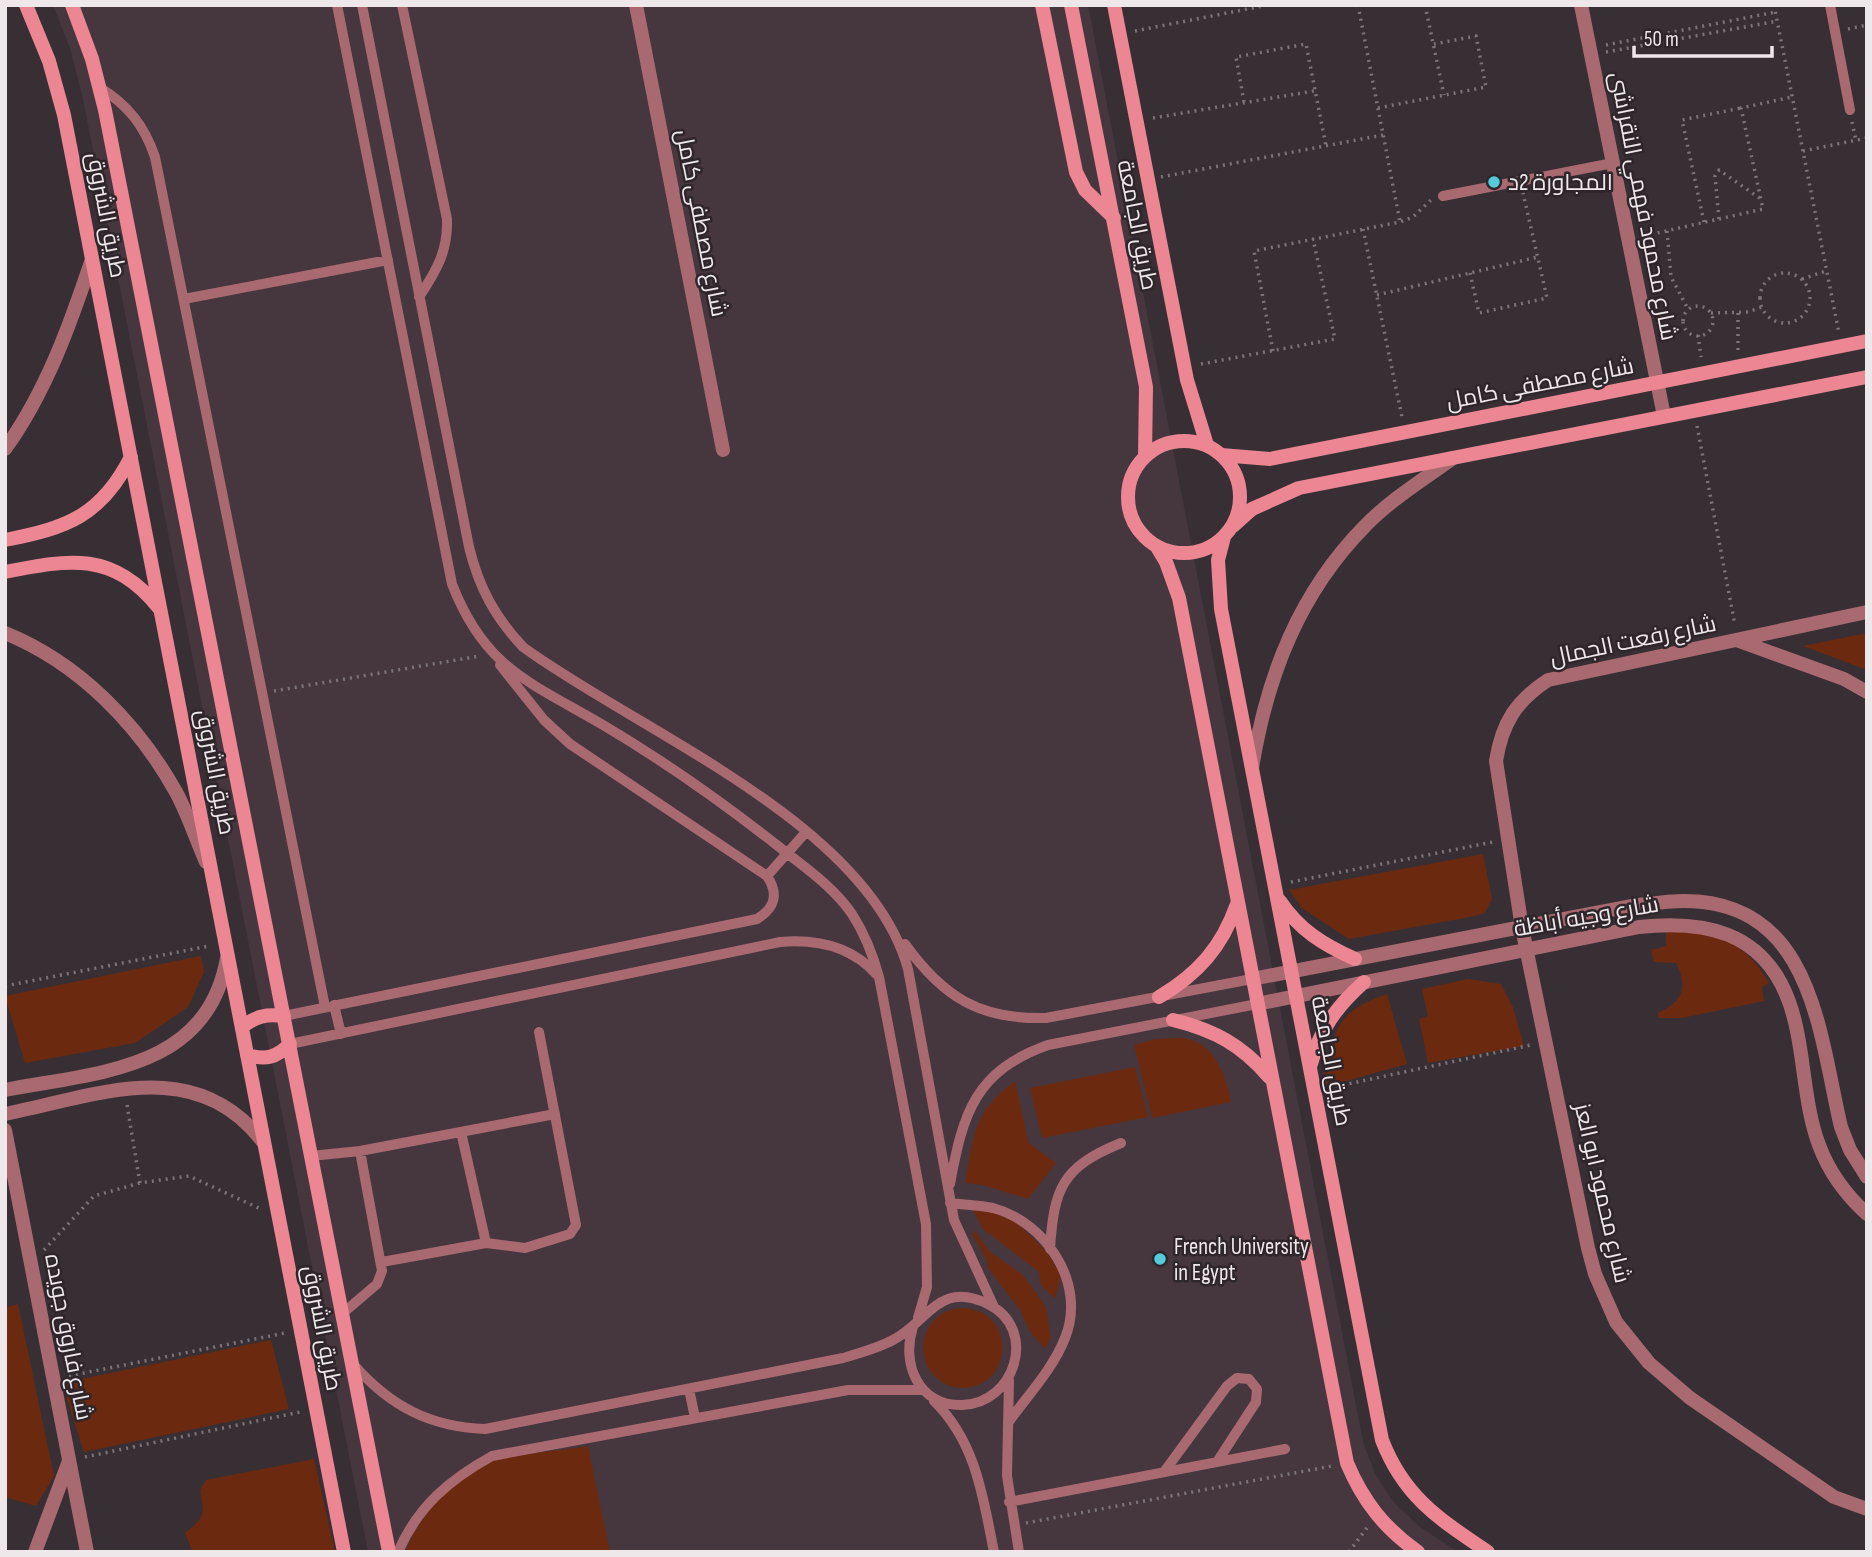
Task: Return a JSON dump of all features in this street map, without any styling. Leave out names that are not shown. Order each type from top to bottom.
[{"type":"street","name":"طريق الشروق","points":[[26,5],[49,61],[64,115],[344,1552]]},
{"type":"street","name":"طريق الشروق","points":[[72,5],[99,87],[389,1552]]},
{"type":"street","name":"شارع مصطفى كامل","points":[[636,5],[723,450]]},
{"type":"street","points":[[1042,5],[1076,172],[1091,198],[1114,218]]},
{"type":"street","name":"طريق الجامعة","points":[[1071,5],[1146,387],[1145,456]]},
{"type":"street","name":"طريق الجامعة","points":[[1114,5],[1185,367],[1206,445]]},
{"type":"street","name":"شارع محمود فهمي النقراشى","points":[[1581,5],[1664,416]]},
{"type":"street","points":[[5,449],[41,389],[71,320],[92,259]]},
{"type":"street","name":"شارع مصطفى كامل","points":[[1221,455],[1270,459],[1867,341]]},
{"type":"street","points":[[1228,531],[1240,496],[1231,467],[1221,455],[1206,445],[1181,441],[1155,448],[1145,456],[1130,478],[1128,507],[1139,533],[1157,547],[1174,553],[1192,553],[1210,547],[1228,531],[1252,509],[1299,488],[1867,377]]},
{"type":"street","points":[[5,540],[60,528],[83,516],[103,500],[120,480],[131,457]]},
{"type":"street","points":[[1252,769],[1261,715],[1277,662],[1300,612],[1330,566],[1366,524],[1453,458]]},
{"type":"street","name":"طريق الجامعة","points":[[1228,531],[1218,560],[1221,609],[1382,1440],[1390,1460],[1413,1496],[1449,1526],[1488,1552]]},
{"type":"street","points":[[1157,547],[1166,562],[1179,598],[1347,1463],[1359,1491],[1376,1516],[1397,1537],[1418,1552]]},
{"type":"street","points":[[5,572],[59,561],[93,564],[109,569],[138,585],[161,609]]},
{"type":"street","name":"شارع رفعت الجمال","points":[[1522,928],[1496,761],[1500,736],[1510,713],[1527,694],[1548,680],[1572,673],[1867,612]]},
{"type":"street","points":[[5,633],[45,653],[77,676],[134,730],[177,795],[213,878]]},
{"type":"street","points":[[1738,640],[1844,679],[1867,692]]},
{"type":"street","points":[[1275,890],[1301,927],[1317,940],[1355,959]]},
{"type":"street","name":"شارع وجيه أباظة","points":[[1252,979],[1631,906],[1685,901],[1728,908],[1767,929],[1790,954],[1807,982],[1841,1127],[1850,1150],[1867,1177]]},
{"type":"street","points":[[1159,997],[1200,968],[1229,926],[1237,903]]},
{"type":"street","name":"شارع وجيه أباظة","points":[[1257,1004],[1671,924],[1708,927],[1743,942],[1770,968],[1788,1000],[1818,1144],[1840,1186],[1867,1214]]},
{"type":"street","name":"شارع محمود ابو العز","points":[[1522,928],[1595,1274],[1616,1322],[1649,1363],[1690,1398],[1834,1496],[1867,1510]]},
{"type":"street","points":[[5,1090],[134,1065],[174,1046],[191,1031],[211,1005],[224,975],[227,948]]},
{"type":"street","points":[[1310,1069],[1328,1020],[1344,999],[1364,982]]},
{"type":"street","points":[[242,1027],[254,1018],[269,1014],[284,1016]]},
{"type":"street","points":[[1173,1020],[1202,1027],[1229,1039],[1252,1057],[1271,1080]]},
{"type":"street","points":[[247,1055],[263,1059],[278,1055],[290,1044]]},
{"type":"street","points":[[5,1114],[125,1089],[158,1085],[199,1092],[236,1112],[264,1143]]},
{"type":"street","name":"شارع فاروق جويده","points":[[5,1130],[87,1552]]},
{"type":"street","points":[[35,1552],[69,1460]]},
{"type":"lane","points":[[284,1016],[757,919],[768,912],[775,901],[775,887],[767,876],[570,744],[544,720],[463,614],[452,584],[337,5]]},
{"type":"lane","points":[[362,5],[476,575],[487,602],[503,626],[523,647],[547,664],[639,717],[727,775],[806,832],[864,888],[935,981],[954,996],[998,1015],[1046,1018],[1252,979]]},
{"type":"lane","points":[[402,5],[447,219],[447,241],[441,264],[419,296]]},
{"type":"lane","points":[[1830,5],[1850,110]]},
{"type":"lane","points":[[99,87],[135,115],[148,135],[155,157],[261,693],[330,1006],[341,1034]]},
{"type":"lane","points":[[1443,196],[1612,163]]},
{"type":"lane","points":[[184,299],[388,260]]},
{"type":"lane","points":[[416,405],[440,400]]},
{"type":"lane","points":[[492,654],[532,685],[672,769],[820,878],[851,913],[873,955],[879,977],[926,1224],[927,1287],[907,1343],[907,1360],[925,1392],[952,1418],[967,1445],[978,1475],[994,1552]]},
{"type":"lane","points":[[767,876],[806,832]]},
{"type":"lane","points":[[398,1552],[407,1530],[429,1500],[458,1475],[492,1457],[848,1390],[925,1392],[941,1402],[971,1405],[999,1392],[1009,1380],[1014,1370],[1017,1346],[1010,1325],[994,1307],[966,1250],[949,1198],[908,969],[894,929]]},
{"type":"lane","points":[[290,1044],[780,942],[808,941],[836,947],[869,965],[879,977]]},
{"type":"lane","points":[[949,1198],[960,1128],[970,1105],[985,1084],[1003,1067],[1024,1053],[1048,1045],[1257,1004]]},
{"type":"lane","points":[[383,1262],[486,1243],[526,1248],[570,1234],[576,1225],[539,1032]]},
{"type":"lane","points":[[312,1156],[360,1151],[555,1114]]},
{"type":"lane","points":[[461,1132],[486,1243]]},
{"type":"lane","points":[[1050,1249],[1052,1221],[1062,1182],[1095,1154],[1121,1143]]},
{"type":"lane","points":[[343,1313],[377,1284],[383,1262],[360,1151]]},
{"type":"lane","points":[[949,1198],[993,1208],[1037,1231],[1064,1269],[1070,1292],[1071,1315],[1066,1337],[1044,1374],[1007,1423]]},
{"type":"lane","points":[[354,1365],[389,1400],[434,1422],[458,1428],[485,1429],[843,1358],[893,1340],[931,1306],[962,1297],[994,1307]]},
{"type":"lane","points":[[1164,1472],[1227,1386],[1237,1378],[1249,1379],[1257,1389],[1256,1402],[1217,1462]]},
{"type":"lane","points":[[1009,1380],[1009,1502],[1019,1552]]},
{"type":"lane","points":[[689,1389],[695,1418]]},
{"type":"lane","points":[[1009,1502],[1285,1449]]},
{"type":"path","points":[[1119,34],[1268,5]]},
{"type":"path","points":[[1358,5],[1400,222]]},
{"type":"path","points":[[1426,5],[1444,95]]},
{"type":"path","points":[[1774,5],[1842,346]]},
{"type":"path","points":[[1590,52],[1776,12]]},
{"type":"path","points":[[1590,52],[1777,21]]},
{"type":"path","points":[[1378,108],[1486,87],[1476,36],[1434,44]]},
{"type":"path","points":[[1244,102],[1236,57],[1306,44],[1326,146]]},
{"type":"path","points":[[1137,120],[1315,91]]},
{"type":"path","points":[[1704,222],[1682,120],[1793,96]]},
{"type":"path","points":[[1628,240],[1763,209],[1741,108]]},
{"type":"path","points":[[1149,180],[1383,135]]},
{"type":"path","points":[[1803,151],[1867,138]]},
{"type":"path","points":[[1718,219],[1715,176],[1719,170],[1761,199]]},
{"type":"path","points":[[1470,273],[1479,313],[1548,298],[1521,181]]},
{"type":"path","points":[[1273,351],[1254,251],[1400,222],[1413,217],[1433,198],[1443,196]]},
{"type":"path","points":[[1363,229],[1406,432]]},
{"type":"path","points":[[1667,231],[1671,277],[1688,309]]},
{"type":"path","points":[[1185,367],[1335,339],[1313,239]]},
{"type":"path","points":[[1377,295],[1538,257]]},
{"type":"path","points":[[1802,279],[1807,285],[1810,299],[1800,318],[1778,322],[1762,307],[1761,292],[1768,279],[1781,273],[1802,279],[1827,271]]},
{"type":"path","points":[[1699,335],[1685,328],[1684,315],[1688,309],[1700,306],[1711,313],[1738,313],[1762,307]]},
{"type":"path","points":[[1699,335],[1712,326],[1711,313]]},
{"type":"path","points":[[1735,367],[1739,349],[1738,313]]},
{"type":"path","points":[[1699,335],[1702,374]]},
{"type":"path","points":[[1694,410],[1738,640]]},
{"type":"path","points":[[261,693],[492,654]]},
{"type":"path","points":[[1275,890],[1508,839]]},
{"type":"path","points":[[5,986],[227,948]]},
{"type":"path","points":[[1314,1091],[1546,1041]]},
{"type":"path","points":[[125,1089],[140,1183]]},
{"type":"path","points":[[32,1265],[89,1199],[140,1183],[189,1176],[279,1218]]},
{"type":"path","points":[[54,1379],[300,1330]]},
{"type":"path","points":[[69,1460],[316,1409]]},
{"type":"path","points":[[1014,1525],[1347,1463]]},
{"type":"path","points":[[1349,1552],[1376,1516]]},
{"type":"shaded area","points":[[53,5],[1088,5],[1363,1442],[1375,1474],[1394,1503],[1420,1527],[1458,1552],[368,1552],[82,94],[70,48]]},
{"type":"shaded area","points":[[1867,633],[1867,670],[1803,646]]},
{"type":"shaded area","points":[[1483,854],[1492,899],[1485,913],[1475,916],[1349,939],[1302,908],[1289,890]]},
{"type":"shaded area","points":[[1666,928],[1713,935],[1738,948],[1750,957],[1769,983],[1762,987],[1764,1001],[1682,1018],[1658,1018],[1658,1013],[1678,999],[1682,987],[1676,963],[1654,962],[1651,950],[1666,946]]},
{"type":"shaded area","points":[[201,956],[204,972],[188,1007],[135,1043],[25,1063],[5,996]]},
{"type":"shaded area","points":[[1468,979],[1501,984],[1513,1007],[1524,1046],[1428,1063],[1419,1019],[1428,1016],[1422,989]]},
{"type":"shaded area","points":[[1387,994],[1407,1064],[1321,1088],[1333,1040],[1345,1018],[1368,1001]]},
{"type":"shaded area","points":[[1155,1039],[1189,1039],[1206,1048],[1219,1064],[1231,1102],[1152,1118],[1134,1045]]},
{"type":"shaded area","points":[[1135,1067],[1148,1117],[1042,1138],[1030,1088]]},
{"type":"shaded area","points":[[1015,1081],[1029,1143],[1056,1163],[1028,1199],[983,1185],[965,1183],[974,1138],[983,1114],[1001,1092]]},
{"type":"shaded area","points":[[972,1208],[1009,1215],[1047,1252],[1061,1275],[1055,1299],[1040,1284],[1039,1272],[983,1229]]},
{"type":"shaded area","points":[[975,1231],[990,1252],[1022,1274],[1046,1308],[1051,1338],[1045,1349],[1031,1333],[1020,1310],[988,1268],[987,1260],[972,1234]]},
{"type":"shaded area","points":[[18,1304],[54,1476],[36,1506],[5,1497],[5,1308]]},
{"type":"shaded area","points":[[955,1308],[971,1308],[992,1319],[1003,1340],[1003,1356],[992,1377],[971,1388],[955,1388],[941,1382],[929,1370],[923,1356],[923,1340],[929,1326],[941,1314]]},
{"type":"shaded area","points":[[271,1340],[289,1409],[84,1452],[62,1383]]},
{"type":"shaded area","points":[[588,1446],[610,1552],[405,1552],[419,1525],[439,1499],[476,1469],[512,1456]]},
{"type":"shaded area","points":[[314,1459],[335,1552],[193,1552],[185,1533],[202,1515],[200,1490],[206,1480]]},
{"type":"place","name":"المجاورة 2د","points":[[1494,182]]},
{"type":"place","name":"French University in Egypt","points":[[1160,1259]]}]
